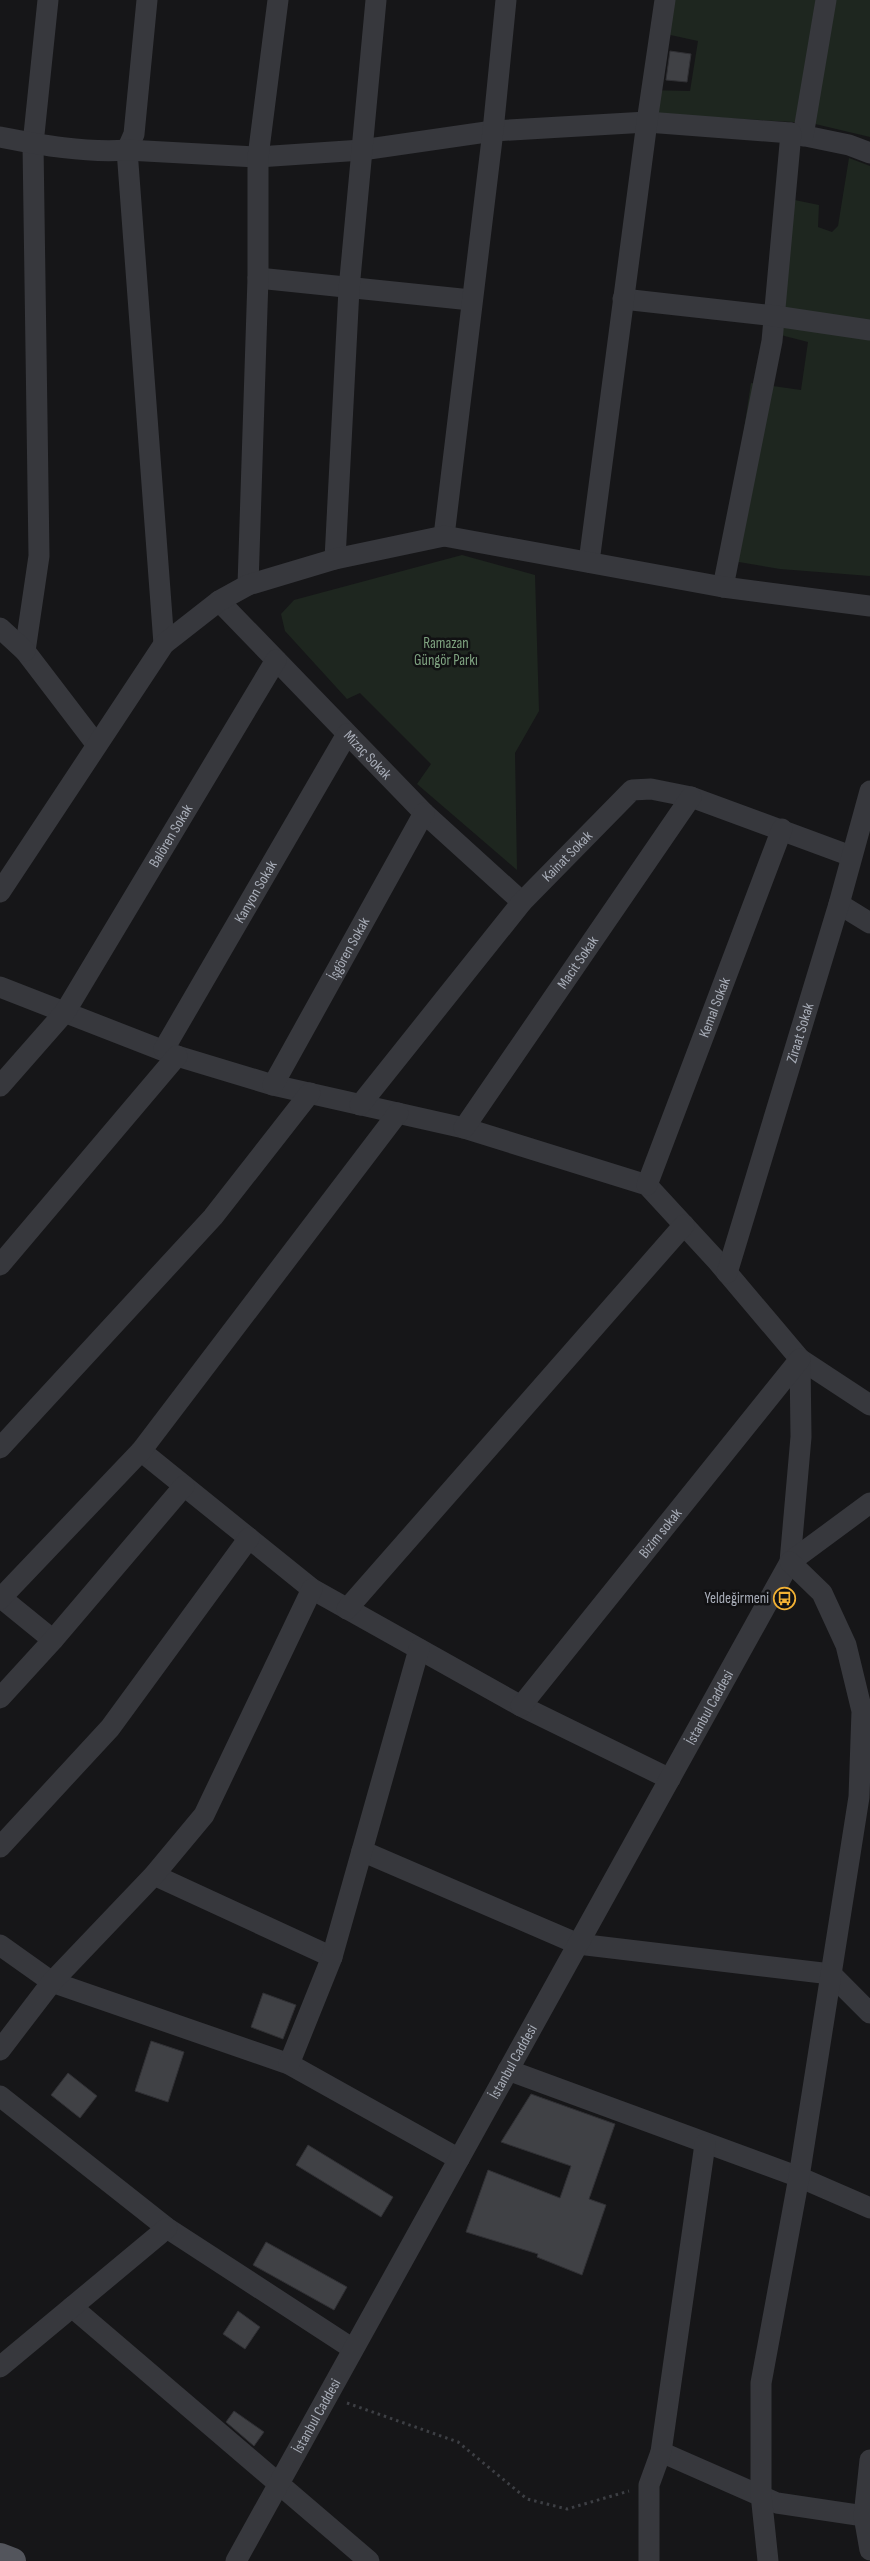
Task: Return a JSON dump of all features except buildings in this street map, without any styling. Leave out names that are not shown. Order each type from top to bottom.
[{"type":"main road","points":[[0,2556],[12,2561]]},
{"type":"street","points":[[25,651],[39,556],[34,144],[48,0]]},
{"type":"street","points":[[147,0],[134,134],[127,150],[164,644]]},
{"type":"street","points":[[248,585],[258,278],[258,158],[278,0]]},
{"type":"street","points":[[335,559],[349,289],[376,0]]},
{"type":"street","points":[[444,536],[471,300],[493,132],[506,0]]},
{"type":"street","points":[[589,562],[623,299],[665,0]]},
{"type":"street","points":[[723,587],[772,341],[797,135],[826,0]]},
{"type":"street","points":[[0,136],[34,144],[110,151],[127,150],[258,158],[362,150],[493,132],[647,122],[797,135],[849,145],[870,153]]},
{"type":"street","points":[[258,278],[349,289],[471,300]]},
{"type":"street","points":[[623,299],[775,316],[870,330]]},
{"type":"street","points":[[0,892],[96,744],[164,644],[218,601],[248,585],[335,559],[444,536],[723,587],[870,606]]},
{"type":"street","name":"Mizaç Sokak","points":[[218,601],[424,813],[522,902]]},
{"type":"street","points":[[0,628],[25,651],[96,744]]},
{"type":"street","name":"Balören Sokak","points":[[0,1086],[65,1012],[276,660]]},
{"type":"street","name":"Kanyon Sokak","points":[[0,1266],[171,1053],[347,734]]},
{"type":"street","name":"Kainat Sokak","points":[[360,1104],[522,902],[632,790],[651,789],[691,798],[782,829],[851,856]]},
{"type":"street","name":"Ziraat Sokak","points":[[727,1273],[839,904],[870,791]]},
{"type":"street","name":"Macit Sokak","points":[[464,1128],[691,798]]},
{"type":"street","name":"İşgören Sokak","points":[[274,1085],[424,813]]},
{"type":"street","name":"Kemal Sokak","points":[[647,1185],[782,829]]},
{"type":"street","points":[[839,904],[870,923]]},
{"type":"street","points":[[0,986],[171,1053],[274,1085],[464,1128],[647,1185],[727,1273],[800,1359],[870,1405]]},
{"type":"street","points":[[0,1448],[212,1217],[310,1093]]},
{"type":"street","points":[[53,1640],[0,1598],[141,1451],[398,1113]]},
{"type":"street","points":[[347,1609],[684,1225]]},
{"type":"street","points":[[790,1562],[801,1437],[800,1359]]},
{"type":"street","name":"Bizim sokak","points":[[521,1706],[800,1359]]},
{"type":"street","points":[[141,1451],[312,1589],[521,1706],[670,1779]]},
{"type":"street","points":[[0,1698],[53,1640],[184,1486]]},
{"type":"street","points":[[790,1562],[870,1503]]},
{"type":"street","points":[[0,1847],[110,1728],[249,1538]]},
{"type":"street","points":[[768,2561],[761,2494],[761,2383],[799,2177],[859,1797],[862,1711],[846,1645],[822,1593],[790,1562]]},
{"type":"street","name":"İstanbul Caddesi","points":[[236,2561],[790,1562]]},
{"type":"street","points":[[0,2050],[52,1982],[154,1875],[204,1815],[312,1589]]},
{"type":"street","points":[[289,2064],[332,1957],[419,1649]]},
{"type":"street","points":[[362,1851],[578,1944],[831,1974],[870,2013]]},
{"type":"street","points":[[154,1875],[332,1957]]},
{"type":"street","points":[[0,1945],[52,1982],[289,2064],[459,2159]]},
{"type":"street","points":[[508,2070],[799,2177],[870,2208]]},
{"type":"street","points":[[0,2096],[167,2228],[354,2349]]},
{"type":"street","points":[[649,2561],[649,2485],[661,2452],[705,2144]]},
{"type":"street","points":[[0,2367],[167,2228]]},
{"type":"street","points":[[72,2307],[369,2561]]},
{"type":"street","points":[[661,2452],[761,2494],[777,2503],[864,2516]]},
{"type":"street","points":[[870,2460],[864,2516],[870,2550]]},
{"type":"path","points":[[327,2396],[458,2442],[527,2499],[567,2509],[649,2485]]},
{"type":"green space","points":[[655,0],[870,0],[870,137],[811,123],[640,113],[644,90],[690,91],[698,41],[652,31]]},
{"type":"green space","points":[[849,158],[870,166],[870,576],[780,569],[733,561],[731,516],[751,383],[801,390],[808,342],[765,331],[780,197],[819,205],[818,227],[832,232],[838,226]]},
{"type":"green space","name":"Ramazan Güngör Parkı","points":[[462,555],[535,575],[539,711],[515,753],[517,870],[417,784],[431,764],[360,693],[347,699],[285,631],[281,614],[294,600]]},
{"type":"place","name":"Yeldeğirmeni","points":[[785,1598]]}]
